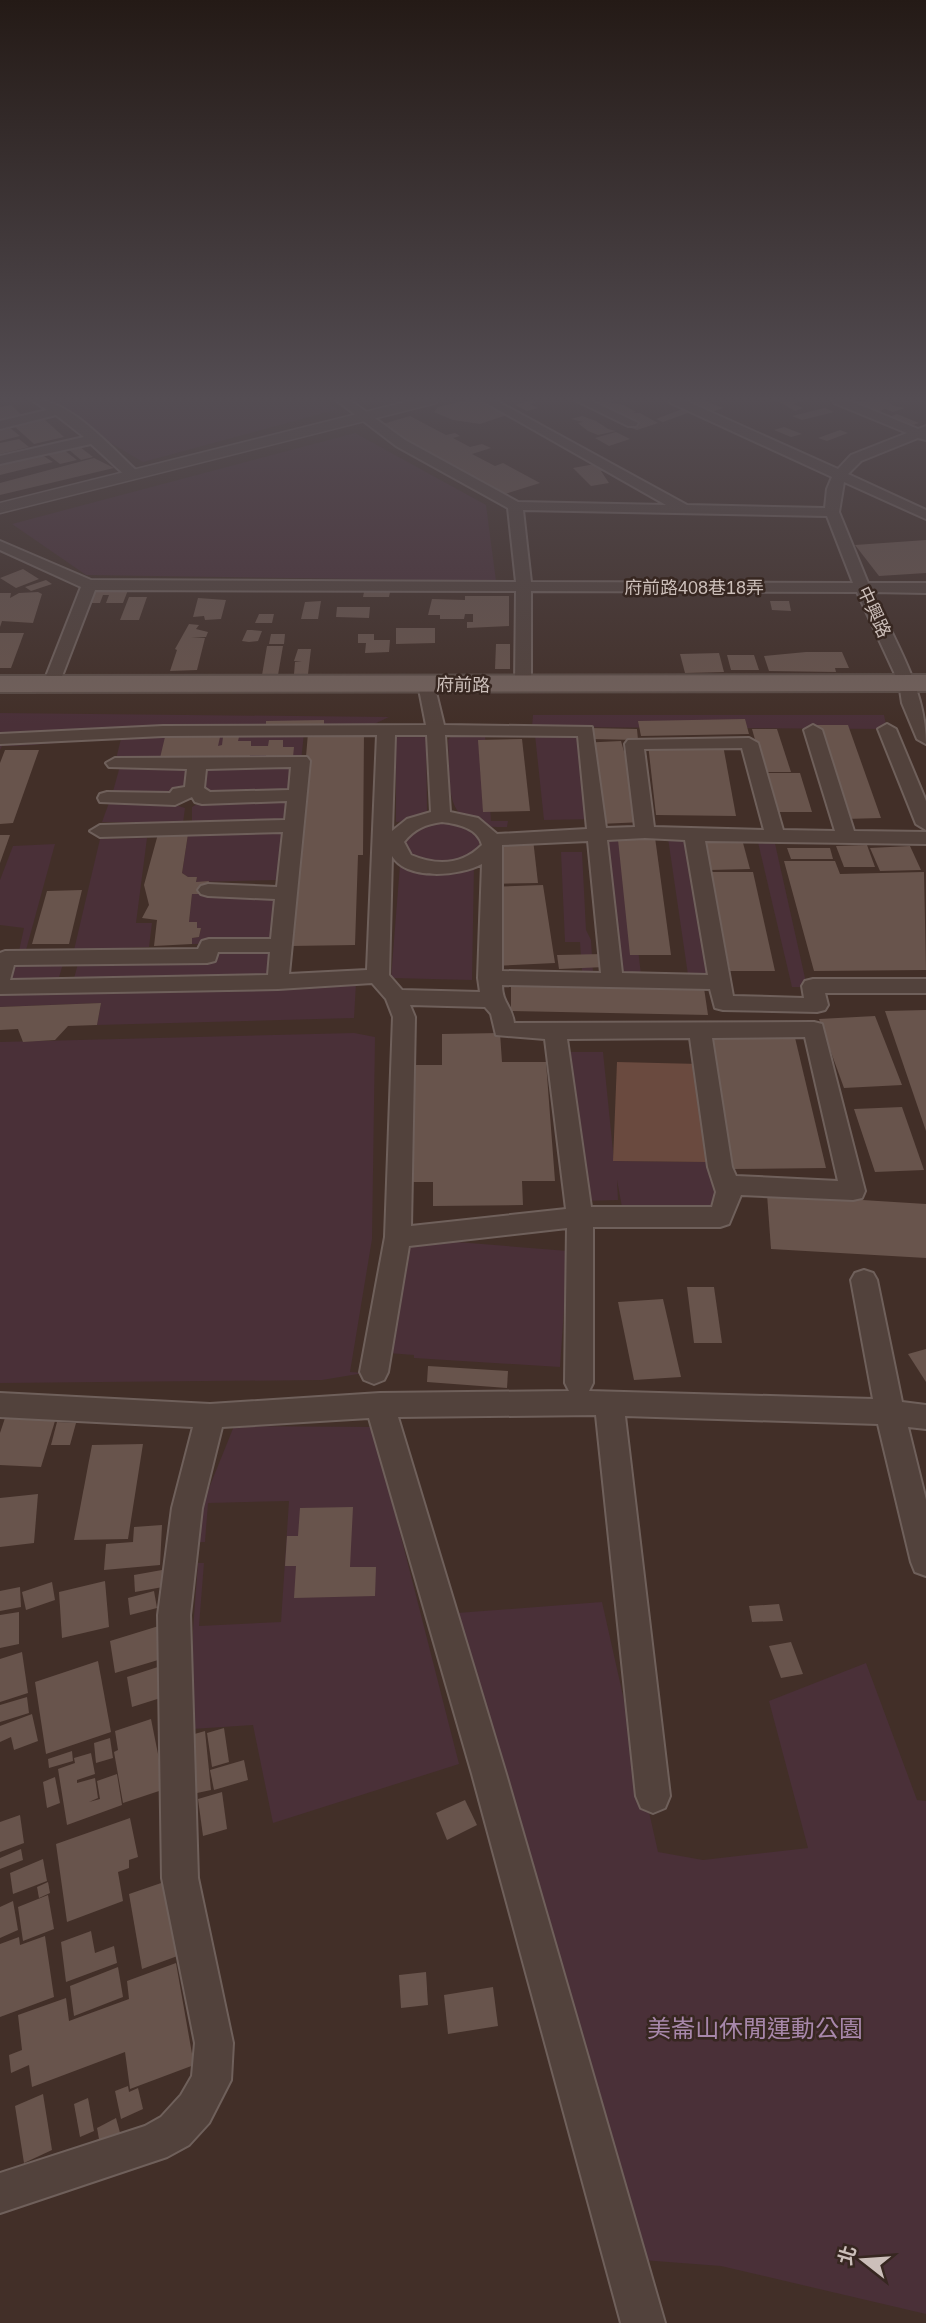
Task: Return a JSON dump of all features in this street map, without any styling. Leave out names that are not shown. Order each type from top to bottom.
[{"type":"main road","name":"府前路","points":[[0,684],[920,688]]},
{"type":"street","points":[[515,508],[522,545],[525,588],[523,685]]},
{"type":"street","points":[[618,508],[832,512],[832,508]]},
{"type":"street","name":"中興路","points":[[832,512],[863,589],[920,688],[911,703],[926,739]]},
{"type":"street","points":[[0,545],[89,585],[51,684]]},
{"type":"street","name":"府前路408巷18弄","points":[[89,585],[926,588]]},
{"type":"street","points":[[426,684],[436,730],[441,815]]},
{"type":"street","points":[[887,729],[926,824]]},
{"type":"street","points":[[155,765],[163,730]]},
{"type":"street","points":[[0,739],[163,730],[586,731],[612,980]]},
{"type":"street","points":[[386,730],[389,842],[377,976],[396,997],[404,1017],[398,1237],[377,1388],[489,1774],[643,2323]]},
{"type":"street","points":[[813,730],[846,837]]},
{"type":"street","points":[[645,832],[634,744],[749,743],[775,836]]},
{"type":"street","points":[[115,763],[155,765],[301,761],[292,826],[278,982]]},
{"type":"street","points":[[186,830],[197,764]]},
{"type":"street","points":[[107,798],[297,795]]},
{"type":"street","points":[[389,842],[410,824],[441,815],[478,827],[492,843],[490,989],[502,1013],[504,1030],[555,1032],[814,1029],[853,1191],[728,1185]]},
{"type":"street","points":[[100,831],[292,826]]},
{"type":"street","points":[[389,842],[403,859],[432,870],[451,869],[473,863],[480,859],[492,843],[645,832],[926,838]]},
{"type":"street","points":[[694,835],[723,1003],[817,1005],[813,986],[926,986]]},
{"type":"street","points":[[208,890],[286,893]]},
{"type":"street","points":[[0,978],[5,958],[207,956],[209,946],[281,945]]},
{"type":"street","points":[[65,986],[72,957]]},
{"type":"street","points":[[0,987],[278,982],[377,976]]},
{"type":"street","points":[[396,997],[612,980],[720,982]]},
{"type":"street","points":[[398,1237],[580,1217],[720,1217],[730,1200],[728,1185],[720,1167],[700,1030]]},
{"type":"street","points":[[555,1032],[580,1217],[579,1382]]},
{"type":"street","points":[[864,1280],[890,1412],[926,1562]]},
{"type":"street","points":[[0,1405],[210,1416],[377,1388],[609,1403],[890,1412],[926,1417]]},
{"type":"street","points":[[609,1403],[653,1796]]},
{"type":"street","points":[[0,2193],[153,2143],[174,2131],[195,2109],[211,2080],[214,2043],[180,1878],[174,1615],[187,1508],[210,1416]]},
{"type":"green space","points":[[71,508],[486,508],[496,581],[86,575],[12,524]]},
{"type":"green space","points":[[0,713],[389,717],[370,726],[304,733],[301,761],[115,763],[121,739],[2,746],[0,750]]},
{"type":"green space","points":[[533,715],[884,715],[887,729],[532,727]]},
{"type":"green space","points":[[396,733],[426,733],[427,813],[408,821],[396,822]]},
{"type":"green space","points":[[586,734],[595,819],[544,820],[535,735]]},
{"type":"green space","points":[[452,735],[485,735],[491,821],[508,821],[507,827],[485,826],[470,821],[460,814],[453,803],[448,740]]},
{"type":"green space","points":[[293,763],[291,794],[204,792],[200,766]]},
{"type":"green space","points":[[120,766],[193,766],[189,789],[173,796],[112,795]]},
{"type":"green space","points":[[290,798],[286,822],[192,823],[192,807],[204,800]]},
{"type":"green space","points":[[110,800],[171,801],[185,808],[183,823],[102,822]]},
{"type":"green space","points":[[432,820],[467,825],[480,837],[478,852],[458,861],[440,864],[421,861],[402,850],[404,834]]},
{"type":"green space","points":[[285,830],[279,880],[196,882],[197,877],[188,877],[182,873],[188,834]]},
{"type":"green space","points":[[625,835],[641,975],[611,976],[598,836]]},
{"type":"green space","points":[[147,838],[136,923],[152,923],[149,947],[74,950],[100,839]]},
{"type":"green space","points":[[668,838],[688,838],[711,975],[688,975]]},
{"type":"green space","points":[[757,838],[774,839],[807,987],[792,987]]},
{"type":"green space","points":[[55,844],[26,950],[19,951],[24,928],[0,925],[0,880],[13,846]]},
{"type":"green space","points":[[561,852],[582,852],[586,930],[591,940],[593,972],[582,972],[580,942],[565,942]]},
{"type":"green space","points":[[474,864],[472,980],[391,978],[400,865],[413,869]]},
{"type":"green space","points":[[192,894],[280,894],[274,943],[192,944],[192,938],[199,937],[201,928],[197,928],[197,922],[189,922]]},
{"type":"green space","points":[[273,947],[269,980],[73,982],[79,960]]},
{"type":"green space","points":[[63,964],[57,984],[11,980],[16,965]]},
{"type":"green space","points":[[356,983],[354,1018],[97,1025],[101,1003],[0,1007],[0,991]]},
{"type":"green space","points":[[354,1033],[375,1037],[372,1239],[350,1372],[364,1373],[322,1380],[0,1383],[0,1042]]},
{"type":"green space","points":[[569,1052],[603,1052],[614,1161],[706,1162],[718,1207],[622,1207],[617,1180],[618,1200],[581,1201]]},
{"type":"green space","points":[[407,1238],[568,1251],[560,1367],[414,1358],[414,1355],[388,1353]]},
{"type":"green space","points":[[234,1426],[373,1427],[459,1764],[273,1823],[253,1725],[192,1729],[193,1630],[198,1563],[204,1563],[199,1626],[281,1622],[289,1501],[208,1503],[205,1542],[199,1542],[203,1503]]},
{"type":"green space","name":"美崙山休閒運動公園","points":[[602,1602],[658,1852],[703,1860],[808,1848],[769,1701],[866,1663],[917,1800],[926,1801],[926,2314],[721,2266],[642,2260],[457,1613]]},
{"type":"shaded area","points":[[617,1062],[700,1064],[706,1162],[613,1161]]},
{"type":"building","points":[[926,540],[926,573],[879,576],[855,545]]},
{"type":"building","points":[[23,569],[39,579],[16,588],[0,578]]},
{"type":"building","points":[[46,580],[52,584],[31,591],[25,587]]},
{"type":"building","points":[[91,590],[128,590],[123,603],[106,603],[109,595],[103,595],[100,603],[86,603]]},
{"type":"building","points":[[364,592],[390,592],[389,597],[363,597]]},
{"type":"building","points":[[0,593],[11,593],[10,598],[19,593],[42,594],[33,623],[2,621],[0,627]]},
{"type":"building","points":[[465,596],[509,596],[509,626],[467,628],[467,622],[473,622],[473,614],[465,614],[464,619],[440,619],[440,615],[428,615],[432,599],[465,600]]},
{"type":"building","points":[[129,597],[147,597],[139,620],[120,620]]},
{"type":"building","points":[[198,598],[226,600],[221,619],[205,620],[204,616],[193,617]]},
{"type":"building","points":[[321,601],[318,619],[301,619],[305,602]]},
{"type":"building","points":[[770,601],[789,601],[791,611],[772,610]]},
{"type":"building","points":[[337,607],[370,607],[369,618],[336,617]]},
{"type":"building","points":[[259,614],[274,614],[272,623],[255,623]]},
{"type":"building","points":[[189,624],[199,625],[196,629],[208,632],[206,637],[191,637],[205,638],[197,670],[170,671],[177,650],[175,649]]},
{"type":"building","points":[[396,628],[435,628],[435,643],[396,644]]},
{"type":"building","points":[[247,630],[262,631],[258,641],[242,641]]},
{"type":"building","points":[[0,633],[24,633],[11,668],[0,668]]},
{"type":"building","points":[[271,634],[285,634],[284,644],[269,644]]},
{"type":"building","points":[[358,634],[374,634],[374,640],[390,640],[389,652],[365,653],[366,643],[358,643]]},
{"type":"building","points":[[496,644],[510,644],[510,669],[495,669]]},
{"type":"building","points":[[267,646],[283,646],[278,675],[262,675]]},
{"type":"building","points":[[298,649],[311,649],[308,674],[294,674],[295,662],[302,662],[294,661]]},
{"type":"building","points":[[842,652],[849,668],[835,668],[836,672],[769,671],[764,656]]},
{"type":"building","points":[[719,653],[724,672],[685,673],[680,654]]},
{"type":"building","points":[[727,655],[754,655],[759,670],[731,670]]},
{"type":"building","points":[[745,719],[749,734],[641,736],[638,721]]},
{"type":"building","points":[[324,720],[324,724],[266,725],[266,721]]},
{"type":"building","points":[[814,725],[848,725],[881,818],[845,819]]},
{"type":"building","points":[[589,728],[637,729],[638,740],[590,739]]},
{"type":"building","points":[[752,729],[777,729],[791,772],[764,772]]},
{"type":"building","points":[[364,732],[363,855],[358,855],[355,945],[290,946],[308,733]]},
{"type":"building","points":[[165,737],[220,737],[218,746],[222,745],[223,737],[239,737],[238,741],[251,741],[251,746],[268,746],[269,740],[283,740],[283,747],[294,747],[293,757],[265,762],[266,755],[250,755],[249,762],[233,762],[234,757],[160,758]]},
{"type":"building","points":[[522,739],[530,811],[483,812],[478,740]]},
{"type":"building","points":[[621,741],[644,822],[599,824],[579,743]]},
{"type":"building","points":[[648,744],[723,745],[736,816],[656,815]]},
{"type":"building","points":[[5,750],[39,750],[13,823],[0,824],[0,763]]},
{"type":"building","points":[[768,773],[800,773],[812,812],[779,812]]},
{"type":"building","points":[[739,828],[750,869],[710,870],[701,829]]},
{"type":"building","points":[[617,830],[654,830],[671,955],[630,955]]},
{"type":"building","points":[[158,834],[188,834],[182,873],[188,877],[197,877],[196,882],[209,881],[205,894],[192,894],[189,922],[197,922],[197,928],[201,928],[199,937],[192,938],[192,944],[154,946],[157,920],[142,918],[149,905],[144,885]]},
{"type":"building","points":[[0,835],[10,835],[0,863]]},
{"type":"building","points":[[485,839],[533,839],[538,883],[488,884]]},
{"type":"building","points":[[867,845],[875,867],[844,867],[836,846]]},
{"type":"building","points":[[910,846],[921,870],[880,871],[870,848]]},
{"type":"building","points":[[787,848],[830,848],[833,859],[791,859]]},
{"type":"building","points":[[784,861],[835,861],[840,874],[924,872],[926,970],[814,971]]},
{"type":"building","points":[[711,872],[753,872],[775,971],[730,971]]},
{"type":"building","points":[[543,885],[555,963],[494,966],[486,887]]},
{"type":"building","points":[[82,890],[69,944],[32,944],[47,891]]},
{"type":"building","points":[[603,954],[605,967],[559,969],[557,955]]},
{"type":"building","points":[[511,984],[704,988],[708,1015],[511,1011]]},
{"type":"building","points":[[101,1003],[97,1025],[68,1026],[55,1040],[23,1042],[18,1029],[0,1030],[0,1007]]},
{"type":"building","points":[[926,1010],[926,1131],[885,1011]]},
{"type":"building","points":[[875,1016],[902,1085],[844,1088],[819,1019]]},
{"type":"building","points":[[704,1025],[792,1025],[826,1168],[729,1169]]},
{"type":"building","points":[[500,1033],[502,1062],[546,1062],[555,1181],[522,1181],[523,1205],[433,1206],[433,1182],[410,1182],[411,1065],[442,1065],[442,1034]]},
{"type":"building","points":[[902,1107],[924,1170],[875,1172],[854,1109]]},
{"type":"building","points":[[767,1194],[926,1204],[926,1258],[771,1249]]},
{"type":"building","points":[[687,1287],[714,1287],[722,1343],[694,1343]]},
{"type":"building","points":[[663,1299],[681,1377],[634,1380],[618,1302]]},
{"type":"building","points":[[926,1349],[926,1382],[908,1354]]},
{"type":"building","points":[[428,1366],[508,1371],[507,1388],[427,1382]]},
{"type":"building","points":[[5,1418],[55,1421],[41,1467],[0,1465],[0,1433]]},
{"type":"building","points":[[57,1422],[76,1423],[70,1445],[51,1445]]},
{"type":"building","points":[[143,1444],[128,1539],[74,1540],[92,1445]]},
{"type":"building","points":[[38,1494],[34,1543],[0,1547],[0,1498]]},
{"type":"building","points":[[353,1507],[350,1567],[376,1567],[375,1596],[294,1598],[296,1566],[285,1566],[287,1536],[298,1536],[300,1508]]},
{"type":"building","points":[[162,1525],[160,1565],[104,1570],[106,1544],[133,1542],[134,1527]]},
{"type":"building","points":[[162,1570],[163,1587],[135,1592],[134,1575]]},
{"type":"building","points":[[105,1581],[109,1627],[62,1638],[59,1592]]},
{"type":"building","points":[[52,1582],[55,1600],[26,1610],[22,1592]]},
{"type":"building","points":[[20,1587],[21,1607],[0,1611],[0,1591]]},
{"type":"building","points":[[154,1591],[157,1608],[130,1615],[128,1598]]},
{"type":"building","points":[[779,1604],[783,1621],[752,1622],[749,1606]]},
{"type":"building","points":[[19,1612],[19,1644],[0,1648],[0,1615]]},
{"type":"building","points":[[162,1625],[168,1657],[115,1673],[110,1641]]},
{"type":"building","points":[[791,1642],[803,1674],[781,1678],[769,1646]]},
{"type":"building","points":[[22,1652],[28,1693],[0,1702],[0,1659]]},
{"type":"building","points":[[98,1661],[111,1732],[46,1754],[35,1682]]},
{"type":"building","points":[[164,1665],[170,1695],[132,1707],[127,1677]]},
{"type":"building","points":[[27,1697],[29,1713],[0,1722],[0,1705]]},
{"type":"building","points":[[32,1714],[38,1741],[14,1750],[11,1737],[0,1742],[0,1726]]},
{"type":"building","points":[[151,1719],[165,1789],[123,1803],[114,1752],[118,1750],[115,1731]]},
{"type":"building","points":[[224,1728],[229,1762],[212,1767],[207,1733]]},
{"type":"building","points":[[205,1731],[211,1790],[197,1793],[191,1735]]},
{"type":"building","points":[[110,1738],[113,1758],[96,1763],[94,1743]]},
{"type":"building","points":[[72,1751],[73,1761],[49,1768],[48,1759]]},
{"type":"building","points":[[91,1753],[95,1774],[77,1780],[77,1783],[95,1778],[98,1798],[89,1802],[100,1799],[97,1781],[117,1774],[122,1805],[67,1825],[58,1769],[75,1763],[74,1758]]},
{"type":"building","points":[[244,1760],[248,1780],[214,1790],[210,1770]]},
{"type":"building","points":[[55,1777],[60,1803],[47,1808],[43,1782]]},
{"type":"building","points":[[222,1792],[227,1829],[203,1836],[198,1799]]},
{"type":"building","points":[[465,1800],[477,1825],[447,1840],[436,1813]]},
{"type":"building","points":[[20,1815],[24,1843],[0,1852],[0,1822]]},
{"type":"building","points":[[130,1818],[138,1857],[129,1860],[129,1868],[118,1872],[123,1901],[67,1922],[56,1844]]},
{"type":"building","points":[[21,1849],[23,1860],[0,1869],[0,1858]]},
{"type":"building","points":[[43,1859],[47,1881],[13,1894],[10,1873]]},
{"type":"building","points":[[170,1880],[183,1954],[142,1969],[129,1894]]},
{"type":"building","points":[[48,1882],[50,1893],[39,1898],[37,1887]]},
{"type":"building","points":[[48,1895],[54,1929],[23,1941],[18,1907]]},
{"type":"building","points":[[13,1901],[18,1930],[0,1938],[0,1907]]},
{"type":"building","points":[[91,1931],[95,1953],[114,1946],[117,1963],[66,1982],[61,1942]]},
{"type":"building","points":[[45,1936],[54,1997],[0,2017],[0,1944],[19,1937],[20,1945]]},
{"type":"building","points":[[176,1963],[194,2065],[130,2089],[125,2052],[32,2087],[29,2065],[11,2073],[9,2055],[22,2050],[18,2015],[66,1998],[69,2021],[129,1999],[127,1981]]},
{"type":"building","points":[[118,1967],[123,1997],[74,2016],[70,1986]]},
{"type":"building","points":[[426,1972],[428,2005],[401,2008],[399,1975]]},
{"type":"building","points":[[493,1987],[498,2026],[448,2034],[444,1995]]},
{"type":"building","points":[[128,2086],[129,2092],[138,2088],[143,2109],[121,2119],[115,2091]]},
{"type":"building","points":[[43,2094],[52,2150],[24,2163],[15,2106]]},
{"type":"building","points":[[88,2098],[94,2131],[80,2137],[74,2104]]},
{"type":"building","points":[[116,2118],[122,2140],[101,2150],[97,2128]]}]
